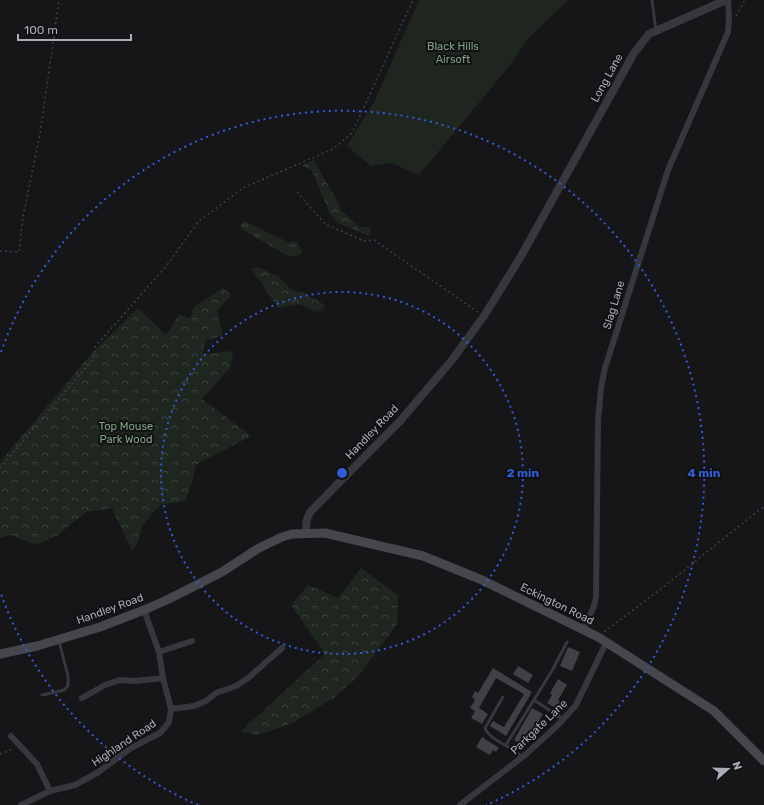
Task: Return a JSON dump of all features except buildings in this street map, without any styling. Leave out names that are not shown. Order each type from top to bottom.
[{"type":"main road","name":"Eckington Road","points":[[307,533],[325,533],[423,556],[482,580],[598,637],[714,711],[764,761]]},
{"type":"main road","name":"Handley Road","points":[[0,654],[59,640],[100,627],[144,610],[169,600],[222,572],[271,542],[292,534],[307,533]]},
{"type":"street","name":"Long Lane","points":[[548,209],[634,53],[645,37],[727,0]]},
{"type":"street","name":"Slag Lane","points":[[583,630],[594,606],[596,597],[598,421],[601,388],[605,368],[668,170],[728,32],[729,20],[727,0]]},
{"type":"street","name":"Handley Road","points":[[307,533],[305,526],[307,518],[312,511],[401,420],[452,360],[484,316],[548,209]]},
{"type":"street","points":[[144,610],[159,652],[163,678],[171,709],[194,706],[206,701],[216,693],[236,686],[248,678],[282,648]]},
{"type":"street","points":[[159,652],[192,641]]},
{"type":"street","name":"Parkgate Lane","points":[[460,805],[523,757],[564,720],[576,705],[606,643]]},
{"type":"street","points":[[82,698],[105,685],[120,680],[135,681],[163,678]]},
{"type":"street","name":"Highland Road","points":[[21,805],[50,791],[75,785],[98,773],[131,748],[160,733],[169,722],[171,709]]},
{"type":"street","points":[[11,736],[37,764],[50,791]]},
{"type":"lane","points":[[652,0],[656,31]]},
{"type":"lane","points":[[42,695],[64,690],[68,686],[68,676],[59,640]]},
{"type":"lane","points":[[506,745],[553,669],[567,642]]},
{"type":"lane","points":[[503,697],[485,728],[486,732],[517,751],[523,757]]},
{"type":"lane","points":[[534,700],[564,720]]},
{"type":"path","points":[[0,251],[19,252],[23,217],[40,134],[59,0]]},
{"type":"path","points":[[0,468],[94,358],[95,347],[166,265],[198,222],[243,188],[333,149],[352,133],[413,0]]},
{"type":"path","points":[[297,192],[326,224],[364,241],[374,240],[484,316]]},
{"type":"path","points":[[598,637],[666,585],[764,506]]},
{"type":"path","points":[[0,754],[19,746]]},
{"type":"green space","name":"Black Hills Airsoft","points":[[419,0],[568,0],[528,39],[507,69],[419,175],[392,163],[371,166],[347,146],[374,102]]},
{"type":"green space","points":[[314,160],[343,212],[360,227],[370,227],[369,236],[338,223],[329,212],[312,171],[302,165]]},
{"type":"green space","points":[[246,222],[288,242],[297,241],[302,253],[296,256],[288,256],[241,229],[241,224]]},
{"type":"green space","points":[[251,268],[260,268],[278,276],[292,290],[302,292],[325,305],[322,311],[316,312],[305,306],[298,305],[278,308]]},
{"type":"green space","name":"Top Mouse Park Wood","points":[[223,288],[231,295],[217,311],[223,335],[205,341],[203,354],[233,351],[230,368],[202,399],[251,436],[196,465],[193,479],[185,501],[160,505],[142,526],[138,542],[132,551],[112,508],[86,512],[58,535],[36,545],[10,535],[0,538],[0,462],[92,353],[138,308],[166,335],[179,315],[190,318],[194,307]]},
{"type":"green space","points":[[361,568],[398,595],[397,624],[360,674],[335,697],[293,723],[258,735],[240,732],[325,654],[291,605],[308,585],[338,598]]}]
